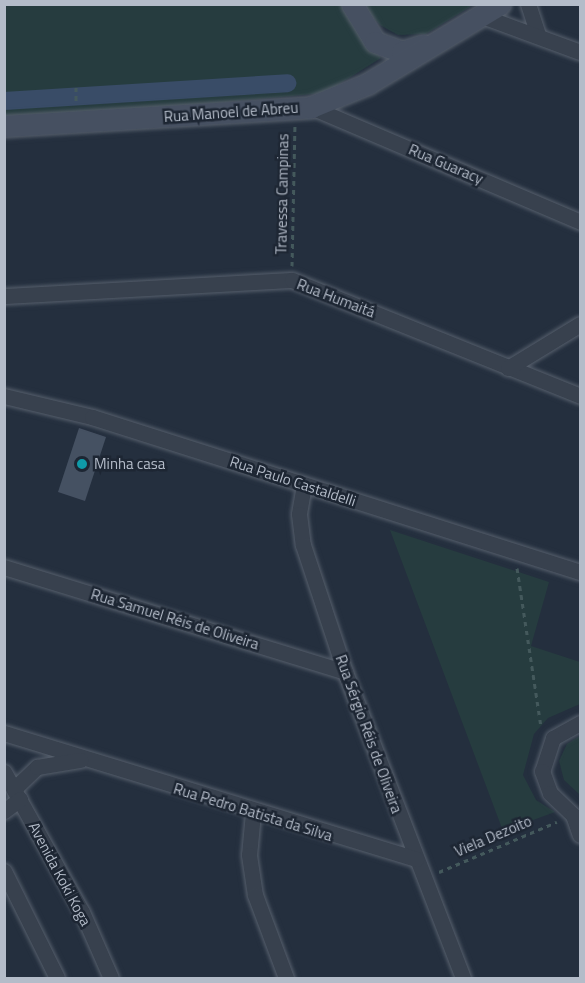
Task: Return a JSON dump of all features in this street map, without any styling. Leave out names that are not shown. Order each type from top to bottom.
[{"type":"main road","points":[[352,4],[375,42],[388,50],[442,40]]},
{"type":"main road","name":"Rua Manoel de Abreu","points":[[4,126],[304,108],[367,84],[500,4]]},
{"type":"street","points":[[528,4],[538,34]]},
{"type":"street","points":[[482,16],[538,34],[580,52]]},
{"type":"street","name":"Rua Guaracy","points":[[304,108],[580,222]]},
{"type":"street","name":"Rua Humaitá","points":[[4,296],[292,280],[580,396]]},
{"type":"street","points":[[508,368],[580,324]]},
{"type":"street","name":"Rua Paulo Castaldelli","points":[[4,396],[92,417],[580,572]]},
{"type":"street","name":"Rua Sérgio Réis de Oliveira","points":[[304,485],[299,514],[303,545],[345,672],[463,978]]},
{"type":"street","name":"Rua Samuel Réis de Oliveira","points":[[4,567],[345,672]]},
{"type":"street","points":[[580,723],[559,733],[544,753],[543,779],[573,815],[580,835]]},
{"type":"street","name":"Rua Pedro Batista da Silva","points":[[4,733],[253,813],[416,859]]},
{"type":"street","name":"Rua Pedro Batista da Silva","points":[[4,811],[38,767],[54,760],[92,762]]},
{"type":"street","name":"Avenida Koki Koga","points":[[4,772],[82,912],[111,978]]},
{"type":"street","points":[[253,813],[249,855],[255,895],[286,978]]},
{"type":"street","points":[[4,871],[57,978]]},
{"type":"path","points":[[76,87],[76,108]]},
{"type":"path","name":"Travessa Campinas","points":[[292,280],[304,108]]},
{"type":"path","points":[[515,551],[544,753]]},
{"type":"path","name":"Viela Dezoito","points":[[423,879],[573,815]]},
{"type":"green space","points":[[4,5],[347,5],[354,24],[381,58],[325,93],[5,122]]},
{"type":"green space","points":[[362,5],[473,5],[426,34],[398,35],[380,25]]},
{"type":"green space","points":[[390,530],[549,582],[531,646],[580,662],[580,704],[548,718],[534,734],[523,775],[536,800],[555,812],[503,831]]},
{"type":"green space","points":[[580,736],[580,795],[564,780],[559,761],[567,744]]},
{"type":"building","name":"Minha casa","points":[[79,428],[106,437],[85,501],[58,492]]},
{"type":"waterway","points":[[4,101],[287,83]]},
{"type":"place","name":"Minha casa","points":[[82,464]]}]
